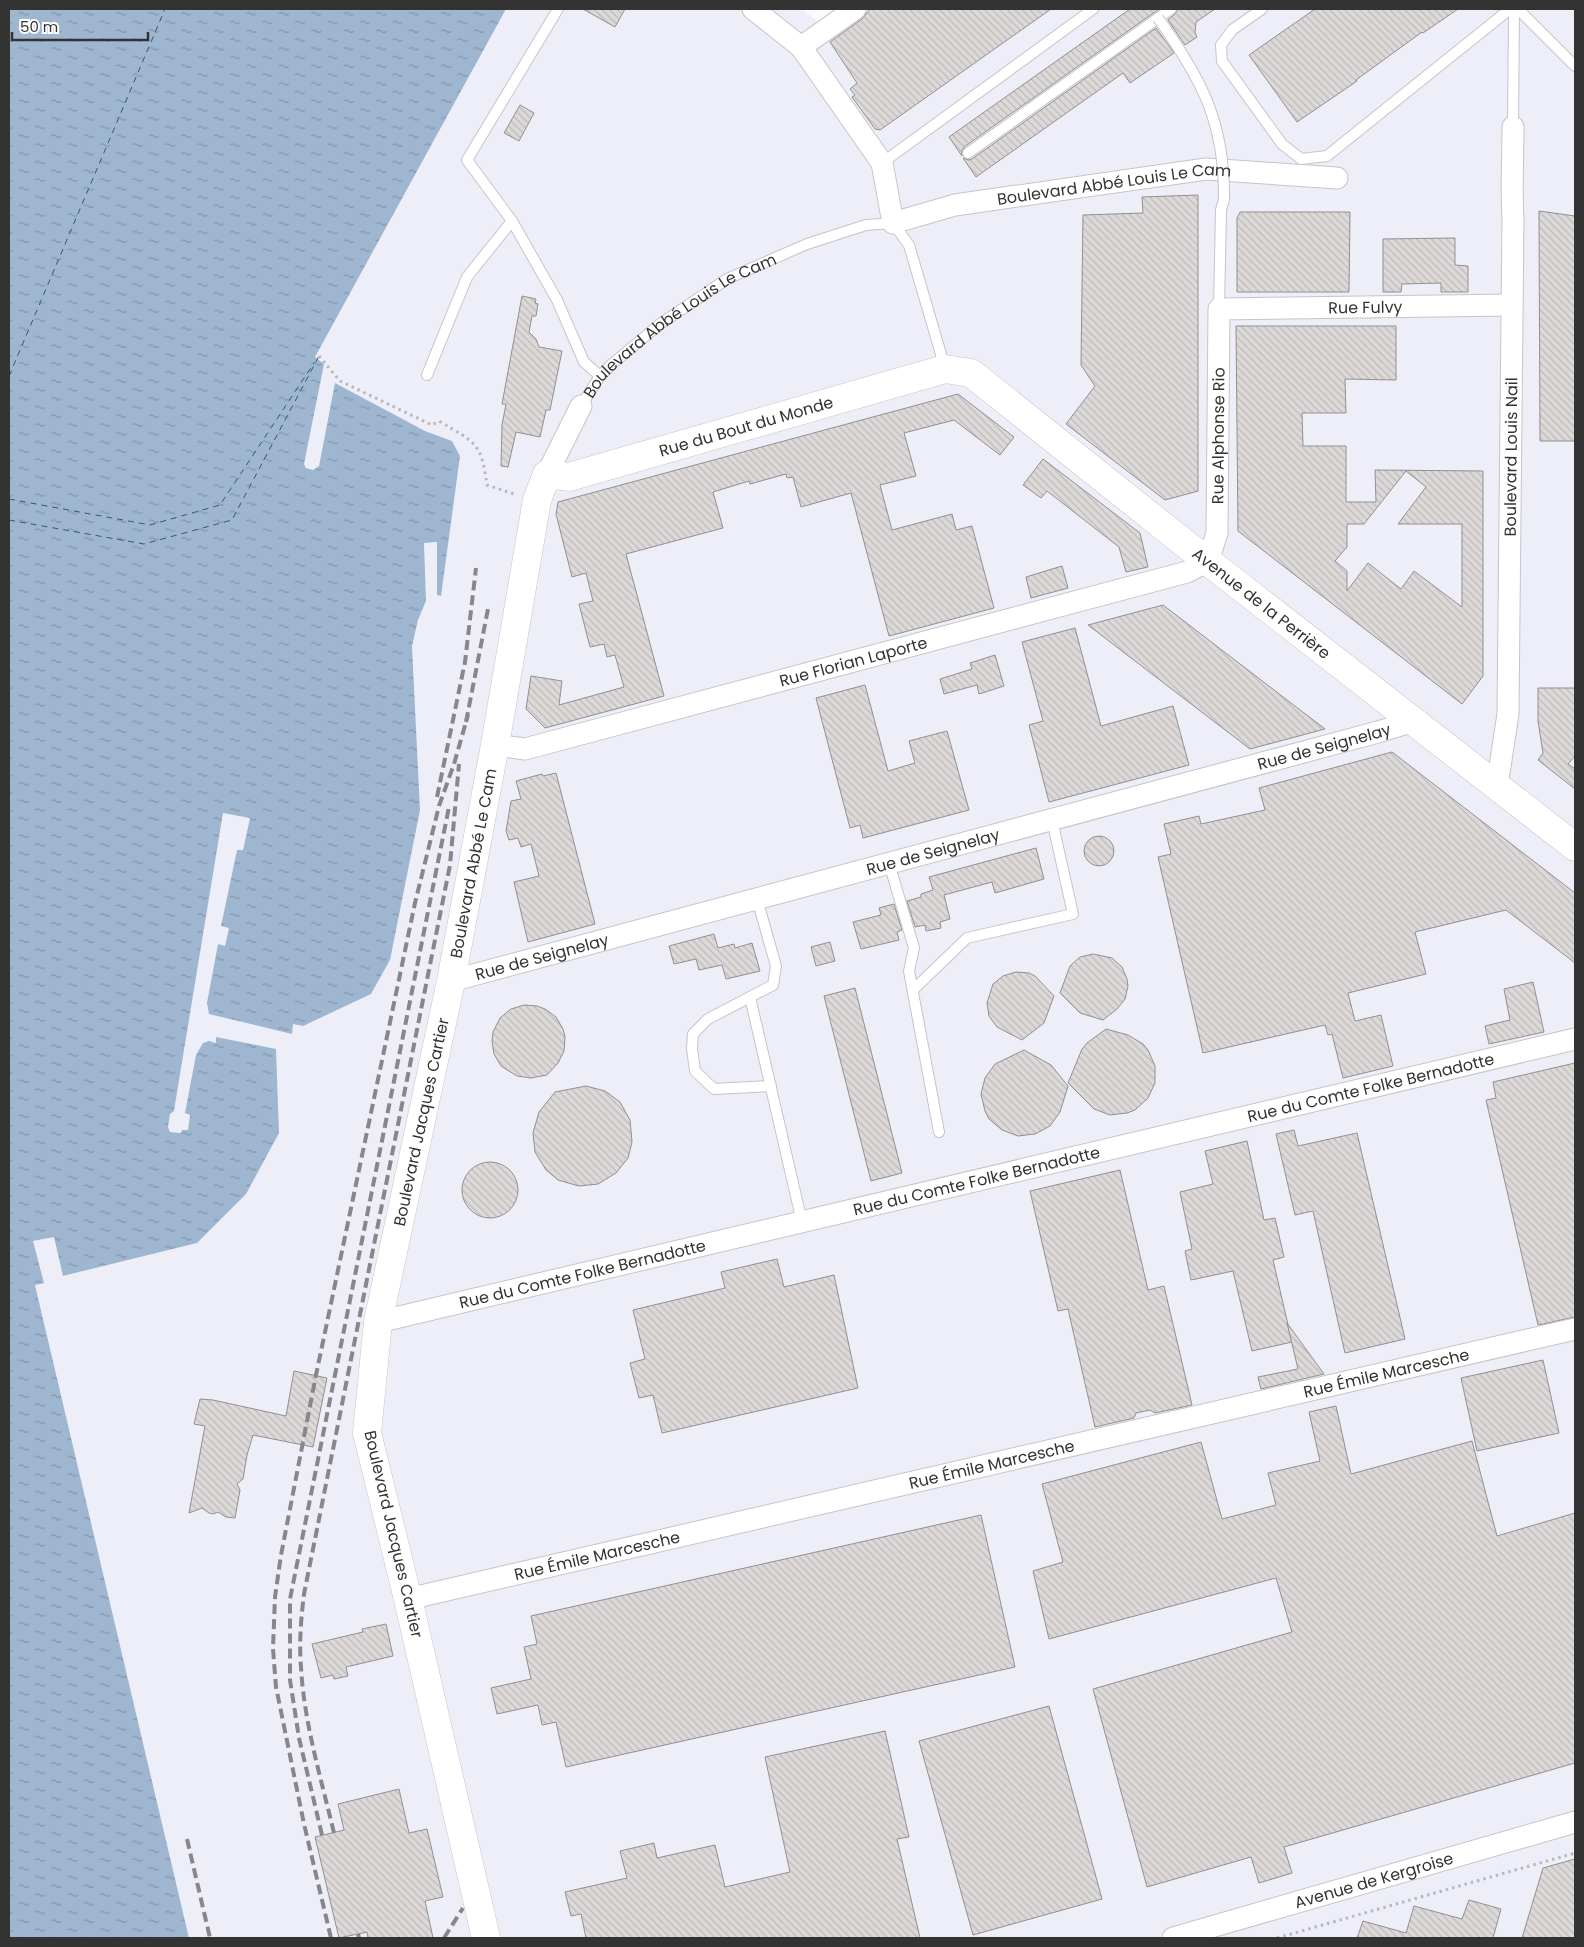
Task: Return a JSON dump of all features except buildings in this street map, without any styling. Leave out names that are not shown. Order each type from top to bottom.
[{"type":"street","points":[[753,9],[801,47],[882,163],[893,223]]},
{"type":"street","points":[[801,47],[854,9]]},
{"type":"street","name":"Boulevard Louis Nail","points":[[1497,786],[1508,714],[1513,127]]},
{"type":"street","name":"Boulevard Abbé Louis Le Cam","points":[[893,223],[955,206],[1206,169],[1337,178]]},
{"type":"street","name":"Rue Fulvy","points":[[1219,309],[1512,305]]},
{"type":"street","name":"Rue Alphonse Rio","points":[[1208,561],[1218,533],[1219,309]]},
{"type":"street","name":"Rue du Bout du Monde","points":[[547,474],[570,477],[942,360]]},
{"type":"street","name":"Avenue de la Perrière","points":[[942,360],[971,373],[1208,561],[1575,847]]},
{"type":"street","name":"Boulevard Abbé Louis Le Cam","points":[[495,746],[537,500],[547,474],[581,406]]},
{"type":"street","name":"Rue Florian Laporte","points":[[495,746],[525,749],[1187,572],[1208,561]]},
{"type":"street","name":"Rue de Seignelay","points":[[451,981],[1414,721]]},
{"type":"street","name":"Boulevard Abbé Le Cam","points":[[451,981],[495,746]]},
{"type":"street","name":"Boulevard Jacques Cartier","points":[[451,981],[378,1322],[367,1433],[408,1599],[486,1938]]},
{"type":"street","name":"Rue du Comte Folke Bernadotte","points":[[378,1322],[1575,1040]]},
{"type":"street","name":"Rue Émile Marcesche","points":[[408,1599],[1575,1329]]},
{"type":"street","name":"Avenue de Kergroise","points":[[1173,1938],[1575,1822]]},
{"type":"lane","points":[[558,9],[467,160],[512,221],[557,300],[584,362],[600,376]]},
{"type":"lane","points":[[882,163],[1093,9]]},
{"type":"lane","points":[[968,153],[1170,9]]},
{"type":"lane","points":[[1262,9],[1232,30],[1222,44],[1222,61],[1282,144],[1301,159],[1326,156],[1510,9]]},
{"type":"lane","points":[[1516,9],[1575,66]]},
{"type":"lane","points":[[1513,127],[1516,9]]},
{"type":"lane","points":[[1158,18],[1193,70],[1213,117],[1218,134],[1223,164],[1224,199],[1221,210],[1219,309]]},
{"type":"lane","points":[[427,376],[468,277],[512,221]]},
{"type":"lane","points":[[893,223],[910,245],[942,360]]},
{"type":"lane","name":"Boulevard Abbé Louis Le Cam","points":[[581,406],[600,376],[612,364],[660,324],[727,279],[807,244],[866,226],[893,223]]},
{"type":"lane","points":[[913,990],[967,938],[1073,914],[1052,820]]},
{"type":"lane","points":[[889,864],[914,948],[909,972],[939,1132]]},
{"type":"lane","points":[[756,899],[776,966],[772,985],[708,1019],[693,1034],[692,1048],[695,1071],[714,1089],[771,1086]]},
{"type":"lane","points":[[750,997],[802,1222]]},
{"type":"path","points":[[319,356],[340,381],[432,426],[439,421],[470,440],[484,460],[487,486],[537,500]]},
{"type":"path","points":[[1277,1938],[1575,1852]]},
{"type":"shaded area","points":[[506,9],[802,9],[818,22],[837,9],[1575,9],[1575,1938],[189,1938],[35,1285],[44,1283],[33,1241],[54,1237],[64,1276],[197,1243],[240,1042],[216,1038],[216,1043],[185,1113],[190,1115],[188,1130],[181,1133],[170,1132],[168,1127],[170,1114],[174,1111],[223,813],[234,815],[420,810],[412,646],[418,620],[426,601],[424,543],[437,542],[437,594],[452,441],[425,431],[335,384],[319,466],[313,470],[306,468],[304,464],[315,357]],"holes":[[[250,818],[293,1024],[292,1033],[217,944],[225,946],[229,928],[221,926],[237,850],[243,850]]]},
{"type":"water","points":[[9,9],[506,9],[315,357],[324,364],[304,464],[306,468],[313,470],[319,466],[335,383],[425,431],[452,441],[460,456],[441,596],[437,595],[437,542],[424,543],[426,601],[418,620],[412,646],[420,810],[390,960],[371,994],[303,1026],[293,1024],[292,1034],[209,1014],[207,1003],[218,944],[225,946],[229,928],[221,926],[237,850],[243,850],[250,818],[223,813],[174,1111],[170,1114],[168,1127],[170,1132],[181,1133],[182,1130],[188,1130],[190,1115],[185,1113],[196,1055],[203,1043],[209,1041],[216,1043],[216,1037],[276,1049],[279,1133],[246,1194],[197,1243],[63,1276],[54,1237],[33,1241],[44,1283],[35,1285],[189,1938],[9,1938]]},
{"type":"ferry route","points":[[9,376],[165,9]]},
{"type":"ferry route","points":[[9,520],[144,544],[232,520],[319,356]]},
{"type":"ferry route","points":[[9,499],[150,525],[220,505],[314,363]]},
{"type":"railway","points":[[437,797],[465,662],[476,568]]},
{"type":"railway","points":[[466,722],[488,609]]},
{"type":"railway","points":[[331,1938],[304,1824],[276,1687],[273,1649],[275,1597],[281,1555],[316,1375],[415,903],[439,806],[454,764],[468,715]]},
{"type":"railway","points":[[334,1833],[314,1750],[303,1688],[300,1649],[304,1594],[450,865],[459,764]]},
{"type":"railway","points":[[322,1835],[299,1738],[290,1680],[290,1599],[449,807]]},
{"type":"railway","points":[[187,1839],[210,1938]]},
{"type":"railway","points":[[444,1938],[463,1908]]},
{"type":"railway","points":[[358,1934],[359,1938]]}]
